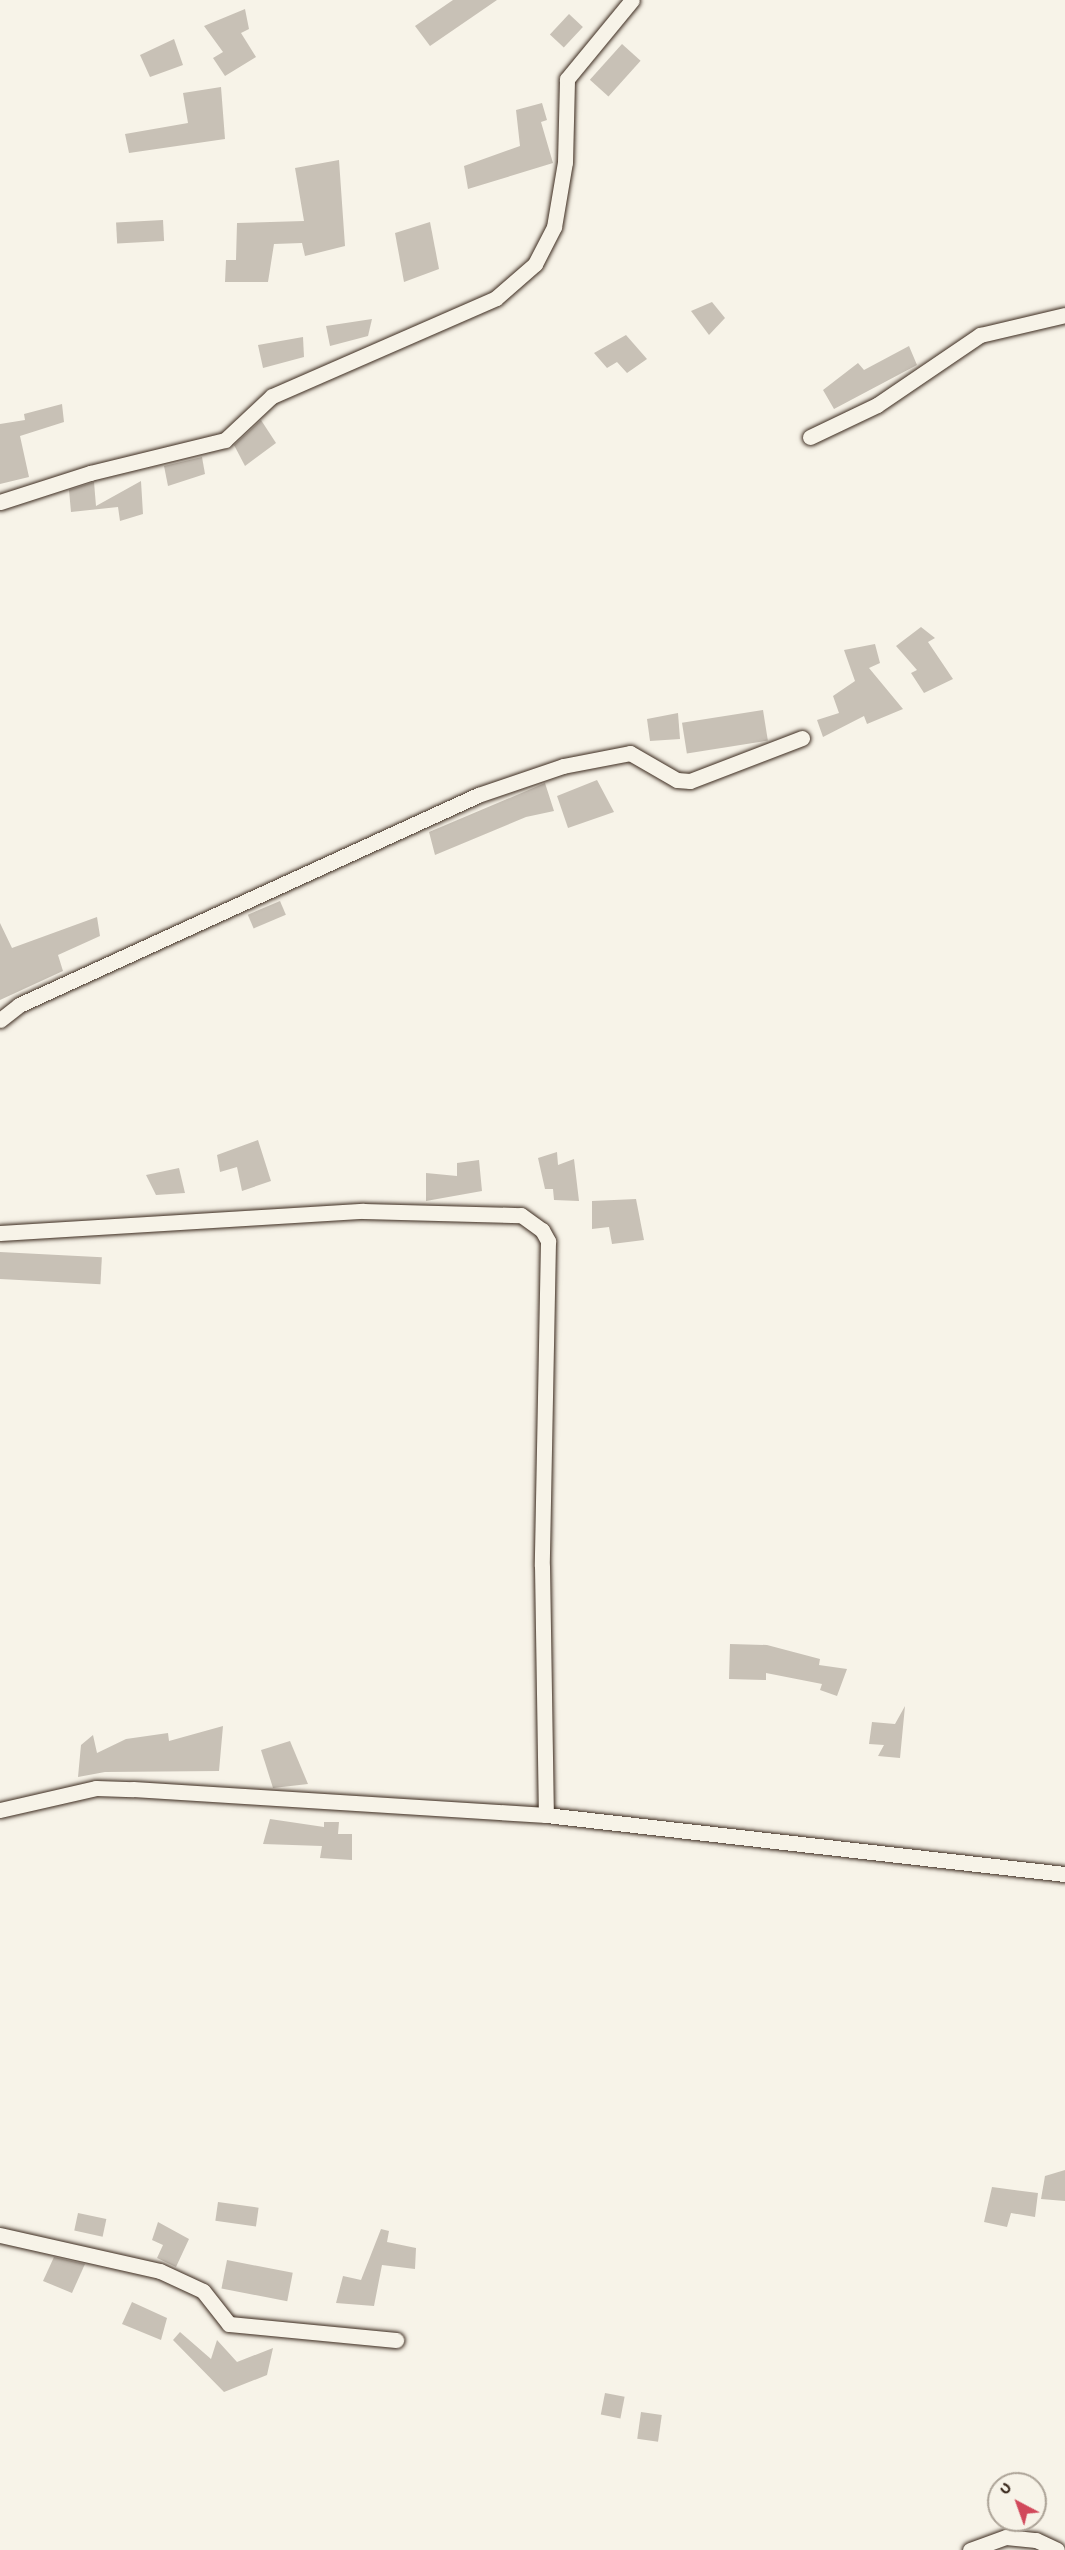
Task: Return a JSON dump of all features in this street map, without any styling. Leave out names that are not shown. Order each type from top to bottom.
[{"type":"street","points":[[0,502],[90,472],[225,440],[282,390],[496,298],[535,264],[554,227],[565,162],[567,79],[632,0]]},
{"type":"street","points":[[810,437],[877,405],[980,335],[1065,315]]},
{"type":"street","points":[[0,1020],[20,1005],[478,795],[563,766],[630,753],[677,780],[690,781],[802,738]]},
{"type":"street","points":[[0,1233],[18,1230],[363,1211],[521,1215],[542,1230],[548,1241],[542,1566],[546,1815]]},
{"type":"street","points":[[0,1221],[18,1230]]},
{"type":"street","points":[[0,1810],[115,1788],[546,1815],[1065,1874]]},
{"type":"street","points":[[0,2235],[160,2271],[203,2291],[229,2324],[396,2340]]},
{"type":"street","points":[[970,2550],[1006,2537],[1057,2550]]},
{"type":"building","points":[[453,0],[497,0],[430,46],[415,26]]},
{"type":"building","points":[[245,9],[249,29],[241,33],[256,57],[225,76],[213,58],[223,52],[204,26]]},
{"type":"building","points":[[569,14],[583,27],[564,47],[550,34]]},
{"type":"building","points":[[174,39],[183,65],[150,77],[140,55]]},
{"type":"building","points":[[622,44],[641,61],[608,96],[590,80]]},
{"type":"building","points":[[221,87],[225,139],[129,153],[125,134],[188,123],[183,93]]},
{"type":"building","points":[[542,103],[547,120],[541,122],[553,163],[468,189],[464,166],[520,146],[516,110]]},
{"type":"building","points":[[339,160],[345,246],[305,256],[302,243],[274,244],[268,282],[225,282],[226,260],[236,260],[237,223],[304,221],[295,168]]},
{"type":"building","points":[[163,220],[164,241],[117,243],[116,222]]},
{"type":"building","points":[[430,222],[439,269],[404,282],[395,233]]},
{"type":"building","points":[[712,302],[725,318],[709,335],[691,311]]},
{"type":"building","points":[[372,319],[368,336],[330,346],[326,326]]},
{"type":"building","points":[[626,335],[647,359],[627,373],[617,362],[607,368],[594,353]]},
{"type":"building","points":[[303,337],[304,357],[263,368],[258,345]]},
{"type":"building","points":[[909,346],[917,365],[834,409],[823,390],[858,363],[864,370]]},
{"type":"building","points":[[62,404],[64,422],[20,436],[29,477],[0,484],[0,424],[25,420],[24,414]]},
{"type":"building","points":[[261,420],[276,443],[245,466],[234,445]]},
{"type":"building","points":[[202,457],[205,474],[168,486],[164,466]]},
{"type":"building","points":[[141,481],[143,514],[120,521],[118,507],[71,512],[69,490],[94,482],[96,506]]},
{"type":"building","points":[[921,627],[935,638],[928,642],[953,679],[924,693],[911,673],[917,670],[896,646]]},
{"type":"building","points":[[875,644],[880,663],[869,668],[903,709],[867,724],[864,716],[823,737],[817,720],[839,713],[833,696],[855,681],[844,650]]},
{"type":"building","points":[[763,710],[768,741],[687,753],[682,723]]},
{"type":"building","points":[[678,713],[680,739],[650,741],[647,719]]},
{"type":"building","points":[[597,780],[614,812],[568,828],[557,796]]},
{"type":"building","points":[[545,783],[554,811],[526,817],[435,855],[429,832]]},
{"type":"building","points":[[280,901],[286,915],[254,928],[248,915]]},
{"type":"building","points":[[97,917],[100,936],[58,955],[63,971],[0,1000],[0,923],[12,948]]},
{"type":"building","points":[[258,1140],[271,1181],[242,1191],[237,1167],[220,1172],[217,1155]]},
{"type":"building","points":[[557,1152],[558,1165],[574,1159],[579,1201],[554,1200],[553,1189],[545,1189],[538,1158]]},
{"type":"building","points":[[479,1160],[482,1191],[426,1201],[426,1173],[457,1176],[457,1163]]},
{"type":"building","points":[[179,1168],[185,1193],[156,1195],[146,1175]]},
{"type":"building","points":[[636,1199],[644,1240],[612,1244],[609,1227],[592,1229],[592,1201]]},
{"type":"building","points":[[0,1252],[102,1257],[100,1284],[0,1279]]},
{"type":"building","points":[[730,1644],[767,1645],[820,1659],[819,1665],[847,1669],[837,1696],[820,1690],[822,1684],[766,1673],[766,1680],[729,1679]]},
{"type":"building","points":[[905,1706],[900,1758],[878,1756],[884,1745],[869,1744],[872,1722],[895,1724]]},
{"type":"building","points":[[223,1726],[219,1771],[105,1772],[78,1777],[81,1745],[93,1735],[97,1753],[126,1739],[168,1733],[169,1741]]},
{"type":"building","points":[[290,1741],[308,1784],[273,1788],[261,1750]]},
{"type":"building","points":[[270,1819],[324,1827],[324,1822],[339,1822],[338,1834],[352,1834],[352,1860],[320,1858],[322,1846],[263,1844]]},
{"type":"building","points":[[1065,2170],[1065,2201],[1041,2199],[1045,2176]]},
{"type":"building","points":[[992,2187],[1038,2193],[1035,2217],[1011,2213],[1007,2227],[984,2222]]},
{"type":"building","points":[[218,2202],[259,2208],[256,2227],[215,2221]]},
{"type":"building","points":[[78,2213],[106,2219],[103,2237],[74,2231]]},
{"type":"building","points":[[158,2222],[189,2239],[176,2267],[157,2258],[163,2245],[152,2240]]},
{"type":"building","points":[[381,2229],[389,2231],[387,2242],[416,2248],[415,2269],[382,2265],[374,2306],[336,2303],[343,2276],[361,2280]]},
{"type":"building","points":[[54,2257],[85,2264],[72,2293],[43,2281]]},
{"type":"building","points":[[227,2260],[293,2273],[287,2301],[221,2288]]},
{"type":"building","points":[[132,2302],[167,2318],[161,2340],[122,2324]]},
{"type":"building","points":[[180,2332],[211,2359],[217,2340],[237,2362],[273,2348],[267,2375],[224,2392],[173,2340]]},
{"type":"building","points":[[605,2393],[625,2397],[620,2418],[601,2415]]},
{"type":"building","points":[[641,2412],[662,2415],[658,2442],[637,2439]]}]
